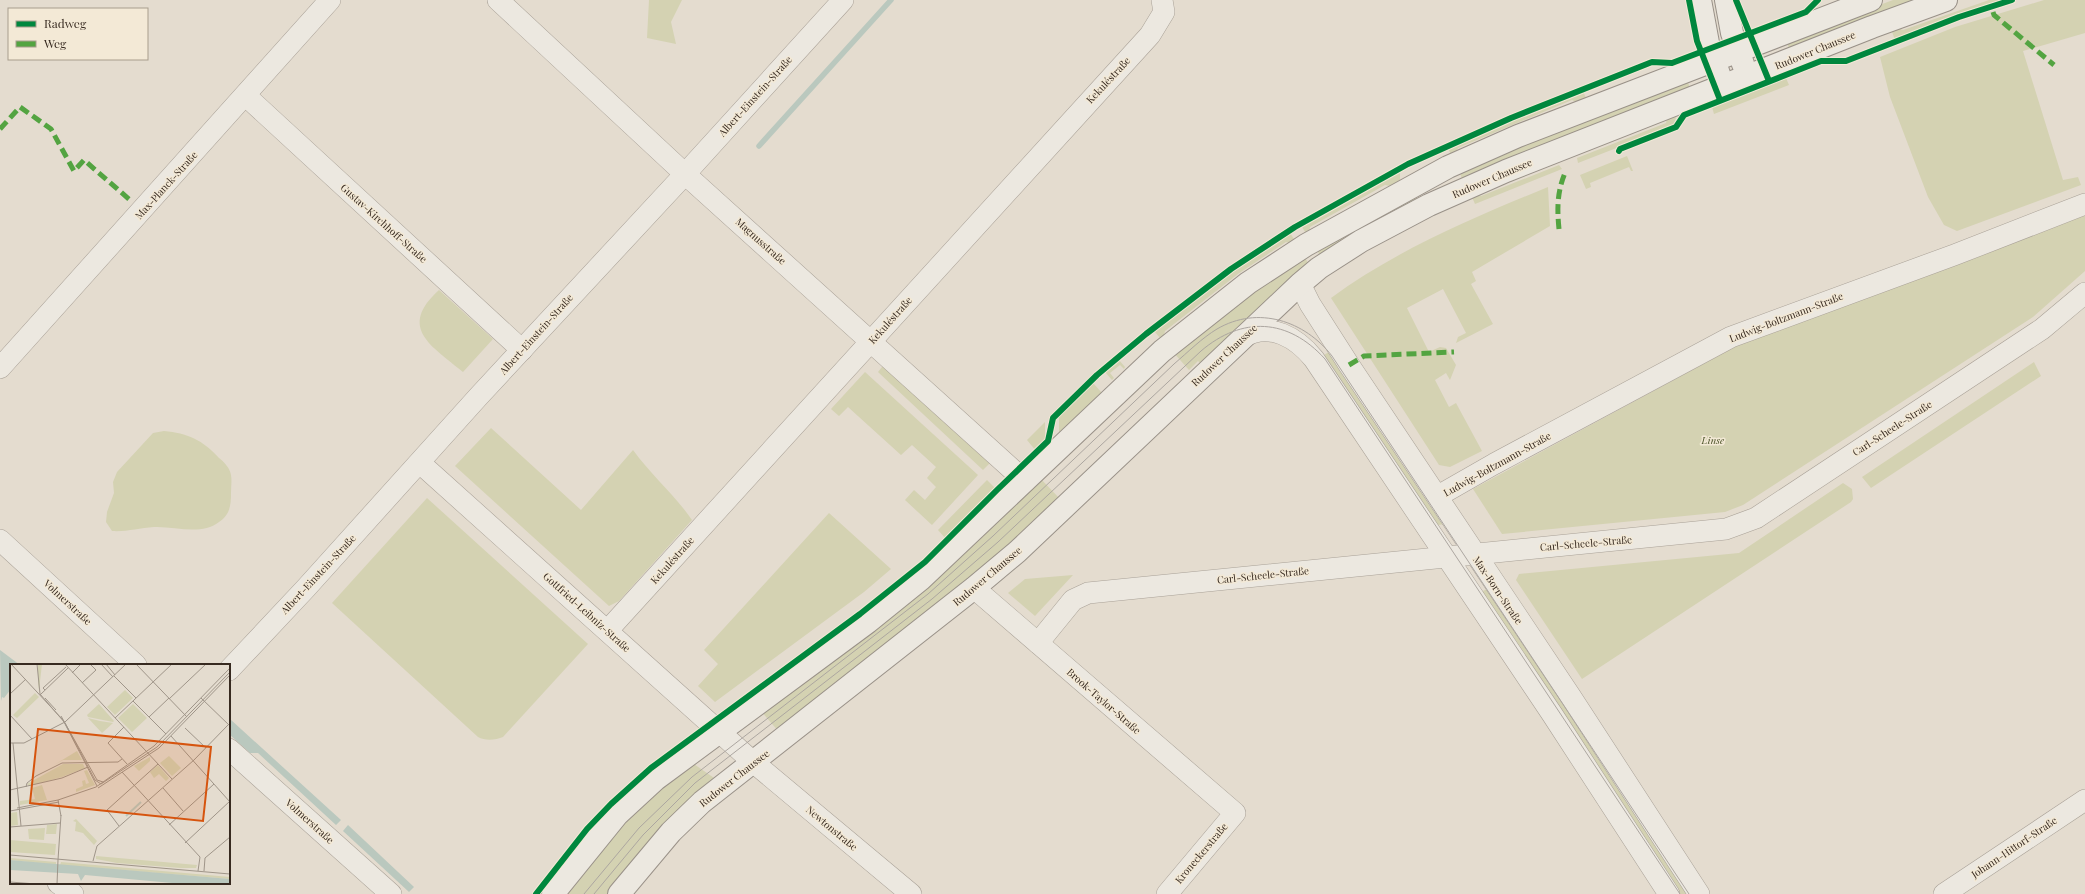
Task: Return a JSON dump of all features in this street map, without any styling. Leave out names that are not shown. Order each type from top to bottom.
[{"type":"main road","points":[[1700,0],[1703,21],[1713,60],[1724,86]]},
{"type":"main road","points":[[1726,0],[1738,50],[1748,77]]},
{"type":"main road","points":[[553,894],[617,815],[656,779],[868,622],[920,580],[1119,391],[1198,321],[1248,283],[1306,245],[1448,167],[1518,136],[1870,0]]},
{"type":"main road","name":"Rudower Chaussee","points":[[619,894],[671,832],[702,802],[974,588],[1017,552],[1243,337],[1319,268],[1361,241],[1429,205],[1506,171],[1872,27],[1946,0]]},
{"type":"street","name":"Max-Planck-Straße","points":[[0,368],[246,96],[330,0]]},
{"type":"street","name":"Magnusstraße","points":[[498,0],[685,174],[1025,481]]},
{"type":"street","name":"Albert-Einstein-Straße","points":[[230,669],[843,0]]},
{"type":"street","name":"Kekuléstraße","points":[[608,630],[1150,35],[1162,18],[1163,3]]},
{"type":"street","name":"Gustav-Kirchhoff-Straße","points":[[246,96],[522,350]]},
{"type":"street","name":"Ludwig-Boltzmann-Straße","points":[[1438,496],[1494,464],[1731,337],[1954,255],[2085,204]]},
{"type":"street","name":"Max-Born-Straße","points":[[1300,284],[1321,323],[1438,496],[1699,894]]},
{"type":"street","name":"Carl-Scheele-Straße","points":[[1038,643],[1073,600],[1088,593],[1474,553],[1726,529],[1756,518],[2042,330],[2085,293]]},
{"type":"street","points":[[1243,337],[1261,331],[1276,332],[1293,339],[1306,349],[1320,366],[1669,894]]},
{"type":"street","name":"Gottfried-Leibniz-Straße","points":[[420,463],[608,630],[718,732],[753,762]]},
{"type":"street","name":"Volmerstraße","points":[[0,540],[135,664]]},
{"type":"street","name":"Brook-Taylor-Straße","points":[[974,588],[1235,812]]},
{"type":"street","name":"Volmerstraße","points":[[230,750],[390,894]]},
{"type":"street","name":"Newtonstraße","points":[[753,762],[911,894]]},
{"type":"street","name":"Johann-Hittorf-Straße","points":[[1944,894],[2085,800]]},
{"type":"street","name":"Kroneckerstraße","points":[[1167,894],[1235,812]]},
{"type":"street","points":[[43,894],[51,884]]},
{"type":"street","points":[[59,884],[73,894]]},
{"type":"green space","points":[[649,0],[682,0],[671,22],[676,44],[647,38]]},
{"type":"green space","points":[[1893,0],[1921,0],[1790,51],[1786,40]]},
{"type":"green space","points":[[1989,0],[2006,0],[1956,16],[1895,40],[1891,29],[1895,27],[1903,30]]},
{"type":"green space","points":[[2044,0],[2085,0],[2085,33],[2023,51],[2063,180],[2078,177],[2081,185],[1957,231],[1944,225],[1928,197],[1890,97],[1880,57],[1955,27]]},
{"type":"green space","points":[[1686,78],[1691,90],[1463,181],[1459,171]]},
{"type":"green space","points":[[1786,78],[1789,85],[1714,114],[1712,107]]},
{"type":"green space","points":[[1583,91],[1586,98],[1576,102],[1572,100],[1458,148],[1456,153],[1451,155],[1448,148]]},
{"type":"green space","points":[[1677,115],[1673,126],[1578,163],[1577,158],[1666,123],[1667,119]]},
{"type":"green space","points":[[1627,156],[1633,171],[1631,171],[1629,167],[1590,183],[1591,187],[1586,189],[1580,175]]},
{"type":"green space","points":[[1559,165],[1562,169],[1475,204],[1471,195],[1474,194],[1481,196]]},
{"type":"green space","points":[[1400,172],[1400,180],[1390,186],[1385,185],[1310,227],[1307,235],[1302,227]]},
{"type":"green space","points":[[1548,187],[1550,226],[1472,272],[1476,281],[1471,284],[1493,324],[1456,343],[1458,337],[1466,333],[1443,289],[1407,308],[1429,352],[1440,347],[1446,348],[1456,365],[1450,380],[1446,373],[1435,380],[1449,407],[1456,403],[1482,451],[1450,467],[1439,465],[1331,298],[1356,281],[1408,250],[1464,223]]},
{"type":"green space","points":[[1416,197],[1417,201],[1321,258],[1316,248]]},
{"type":"green space","name":"Linse","points":[[2085,214],[2085,271],[2033,317],[1743,505],[1725,512],[1502,534],[1473,489],[1738,345]]},
{"type":"green space","points":[[1290,233],[1296,242],[1293,244],[1286,242],[1238,274],[1165,331],[1161,339],[1154,331],[1216,284]]},
{"type":"green space","points":[[1304,256],[1310,266],[1202,365],[1198,361],[1189,370],[1173,352],[1210,322]]},
{"type":"green space","points":[[439,290],[493,339],[463,372],[431,345],[424,336],[420,326],[421,315],[427,303]]},
{"type":"green space","points":[[1332,350],[1445,524],[1432,526],[1324,355]]},
{"type":"green space","points":[[1119,360],[1125,367],[1124,369],[1120,365],[1110,373],[1114,378],[1112,380],[1105,372]]},
{"type":"green space","points":[[886,362],[993,460],[983,470],[878,372]]},
{"type":"green space","points":[[2034,362],[2041,376],[1871,488],[1862,477]]},
{"type":"green space","points":[[865,372],[978,475],[932,525],[905,500],[914,490],[925,500],[936,487],[927,478],[936,467],[912,445],[901,455],[848,407],[839,416],[831,409]]},
{"type":"green space","points":[[1093,383],[1102,393],[1059,435],[1059,415]]},
{"type":"green space","points":[[1045,422],[1045,442],[1036,451],[1027,440]]},
{"type":"green space","points":[[491,428],[581,510],[633,450],[692,520],[619,601],[609,606],[455,466]]},
{"type":"green space","points":[[164,431],[194,438],[207,446],[226,465],[230,472],[231,480],[231,502],[228,513],[219,522],[204,529],[154,527],[112,531],[106,522],[107,512],[114,493],[113,482],[117,472],[153,433]]},
{"type":"green space","points":[[1040,478],[1060,499],[1003,552],[779,732],[761,711]]},
{"type":"green space","points":[[987,480],[995,488],[946,539],[938,530]]},
{"type":"green space","points":[[1843,483],[1852,489],[1853,499],[1851,502],[1582,679],[1516,580],[1519,574],[1739,553]]},
{"type":"green space","points":[[427,498],[588,644],[503,737],[500,738],[487,740],[478,737],[332,603]]},
{"type":"green space","points":[[829,513],[891,569],[864,592],[715,702],[698,686],[718,664],[704,650]]},
{"type":"green space","points":[[1073,575],[1035,616],[1008,593],[1025,579]]},
{"type":"green space","points":[[1491,587],[1695,894],[1676,894],[1477,594]]},
{"type":"green space","points":[[691,762],[717,780],[610,894],[562,894],[635,809]]},
{"type":"shaded area","points":[[0,650],[19,664],[10,664],[10,690],[4,698],[2,697],[1,701]]},
{"type":"shaded area","points":[[230,719],[341,820],[336,825],[258,753],[250,753],[230,735]]},
{"type":"shaded area","points":[[348,825],[414,887],[409,892],[343,831]]},
{"type":"waterway","points":[[759,146],[891,0]]},
{"type":"tram line","points":[[584,894],[639,828],[692,777],[928,594],[993,536],[1195,345],[1217,329],[1233,322],[1248,318],[1280,320],[1295,326],[1321,344],[1332,356],[1689,894]]},
{"type":"tram line","points":[[594,894],[643,835],[695,783],[932,599],[998,542],[1201,351],[1232,332],[1248,327],[1264,326],[1280,329],[1296,336],[1311,345],[1325,359],[1680,894]]},
{"type":"marked path","points":[[1993,12],[1994,15],[2054,65]]},
{"type":"marked path","points":[[0,129],[20,107],[51,129],[74,171],[84,160],[130,200]]},
{"type":"marked path","points":[[1559,229],[1558,201],[1560,187],[1565,173]]},
{"type":"marked path","points":[[1349,365],[1364,356],[1454,352]]},
{"type":"cycle path","points":[[1689,0],[1697,41],[1720,100]]},
{"type":"cycle path","points":[[1736,0],[1769,81]]},
{"type":"cycle path","points":[[536,894],[587,829],[611,804],[651,768],[860,614],[925,562],[1048,441],[1053,418],[1097,375],[1146,334],[1231,269],[1295,227],[1408,164],[1511,118],[1652,62],[1672,63],[1806,12],[1818,0]]},
{"type":"cycle path","points":[[1619,151],[1620,149],[1676,127],[1684,115],[1821,61],[1846,61],[1959,17],[2012,0]]}]
